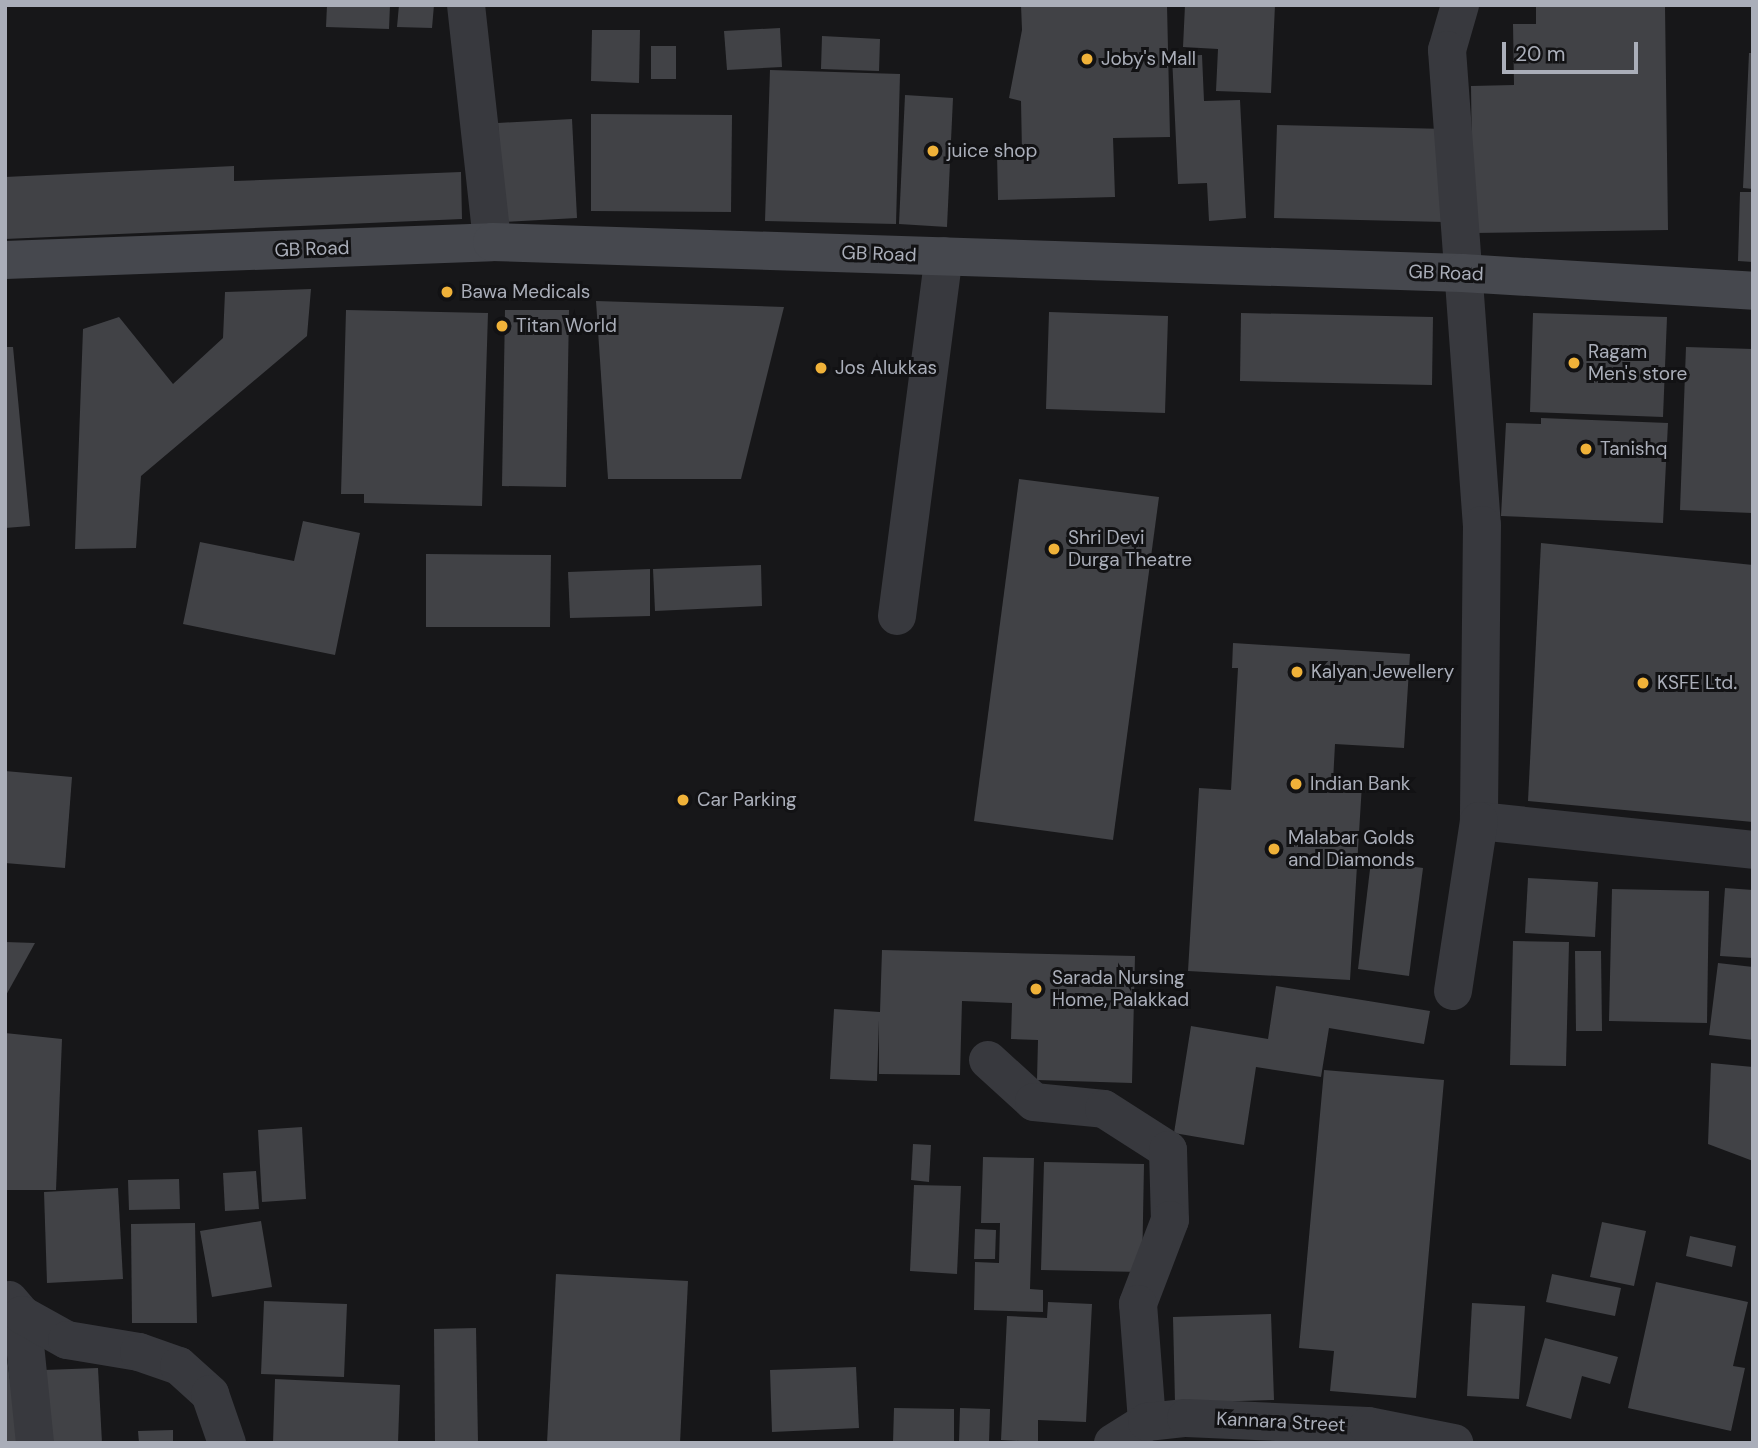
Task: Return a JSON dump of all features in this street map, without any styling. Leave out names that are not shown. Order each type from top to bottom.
[{"type":"street","points":[[466,5],[492,242]]},
{"type":"street","points":[[1453,991],[1479,821],[1482,525],[1447,50],[1460,5]]},
{"type":"street","name":"GB Road","points":[[5,260],[492,242],[1462,273],[1753,291]]},
{"type":"street","points":[[897,616],[944,256]]},
{"type":"street","points":[[1479,821],[1753,850]]},
{"type":"street","points":[[988,1060],[1034,1102],[1104,1109],[1168,1150],[1170,1220],[1138,1304],[1147,1422]]},
{"type":"street","points":[[14,1305],[35,1443]]},
{"type":"street","points":[[14,1305],[67,1340],[139,1352],[179,1366],[210,1394],[227,1443]]},
{"type":"street","name":"Kannara Street","points":[[1113,1443],[1147,1422],[1186,1418],[1368,1426],[1454,1443]]},
{"type":"building","points":[[327,5],[390,5],[389,29],[326,27]]},
{"type":"building","points":[[399,5],[434,5],[432,28],[397,27]]},
{"type":"building","points":[[1021,5],[1167,5],[1170,137],[1113,138],[1115,197],[998,200],[997,154],[1022,153],[1021,101],[1009,98],[1022,30]]},
{"type":"building","points":[[1185,5],[1275,5],[1271,93],[1216,91],[1218,49],[1183,47]]},
{"type":"building","points":[[1536,5],[1665,6],[1668,230],[1473,233],[1471,86],[1514,85],[1513,24],[1536,24]]},
{"type":"building","points":[[780,28],[782,67],[727,70],[724,31]]},
{"type":"building","points":[[592,30],[640,30],[639,83],[591,81]]},
{"type":"building","points":[[822,36],[880,39],[879,71],[821,69]]},
{"type":"building","points":[[651,46],[676,46],[676,79],[651,79]]},
{"type":"building","points":[[1749,53],[1753,53],[1753,189],[1743,188]]},
{"type":"building","points":[[1202,55],[1204,101],[1240,100],[1246,218],[1209,221],[1207,183],[1178,184],[1172,56]]},
{"type":"building","points":[[770,70],[900,74],[896,224],[765,221]]},
{"type":"building","points":[[905,95],[953,98],[947,227],[899,224]]},
{"type":"building","points":[[591,114],[732,115],[731,212],[591,211]]},
{"type":"building","points":[[572,119],[577,218],[503,222],[498,123]]},
{"type":"building","points":[[1277,125],[1447,129],[1445,222],[1274,218]]},
{"type":"building","points":[[234,166],[234,181],[461,172],[462,219],[5,239],[5,177]]},
{"type":"building","points":[[1740,192],[1753,192],[1753,262],[1738,261]]},
{"type":"building","points":[[311,289],[307,336],[141,476],[136,548],[75,549],[83,329],[119,317],[173,384],[223,338],[225,292]]},
{"type":"building","points":[[596,301],[784,307],[741,479],[608,479]]},
{"type":"building","points":[[346,310],[488,313],[482,506],[364,503],[364,494],[341,494]]},
{"type":"building","points":[[505,310],[569,310],[566,487],[502,486]]},
{"type":"building","points":[[1049,312],[1168,316],[1165,413],[1046,409]]},
{"type":"building","points":[[1241,313],[1433,317],[1432,385],[1240,381]]},
{"type":"building","points":[[1533,313],[1667,317],[1663,417],[1530,412]]},
{"type":"building","points":[[5,347],[13,347],[30,526],[5,528]]},
{"type":"building","points":[[1686,347],[1753,349],[1752,513],[1680,510]]},
{"type":"building","name":"Tanishq","points":[[1541,418],[1668,423],[1663,523],[1501,516],[1506,423],[1541,424]]},
{"type":"building","points":[[1019,479],[1159,497],[1113,840],[974,821]]},
{"type":"building","points":[[303,521],[360,533],[335,655],[183,624],[200,542],[294,561]]},
{"type":"building","name":"KSFE Ltd.","points":[[1541,543],[1753,565],[1753,822],[1528,801]]},
{"type":"building","points":[[426,554],[551,555],[550,627],[426,627]]},
{"type":"building","points":[[761,565],[762,606],[655,611],[653,569]]},
{"type":"building","points":[[650,569],[650,616],[570,618],[568,572]]},
{"type":"building","points":[[1233,643],[1410,654],[1404,748],[1335,744],[1333,782],[1362,784],[1350,980],[1188,971],[1199,788],[1231,790],[1238,668],[1232,668]]},
{"type":"building","points":[[5,771],[72,777],[65,868],[5,863]]},
{"type":"building","points":[[1371,861],[1423,868],[1409,976],[1358,969]]},
{"type":"building","points":[[1528,878],[1598,882],[1595,937],[1525,933]]},
{"type":"building","points":[[1725,888],[1753,890],[1753,958],[1720,956]]},
{"type":"building","points":[[1612,889],[1709,891],[1707,1023],[1609,1021]]},
{"type":"building","points":[[1513,941],[1569,942],[1566,1066],[1510,1065]]},
{"type":"building","points":[[5,942],[35,943],[5,997]]},
{"type":"building","points":[[882,950],[1135,956],[1132,1083],[1037,1080],[1038,1040],[1011,1039],[1012,1003],[962,1001],[960,1075],[879,1074],[879,1020],[877,1081],[830,1079],[834,1009],[880,1012]]},
{"type":"building","points":[[1575,951],[1601,951],[1602,1031],[1576,1031]]},
{"type":"building","points":[[1718,963],[1753,967],[1753,1040],[1709,1035]]},
{"type":"building","points":[[1276,986],[1430,1011],[1424,1044],[1329,1028],[1321,1077],[1256,1067],[1244,1145],[1174,1133],[1191,1026],[1268,1039]]},
{"type":"building","points":[[5,1033],[62,1039],[56,1190],[5,1190]]},
{"type":"building","points":[[1711,1063],[1753,1067],[1753,1161],[1708,1144]]},
{"type":"building","points":[[1324,1070],[1444,1080],[1416,1398],[1330,1391],[1334,1351],[1299,1348]]},
{"type":"building","points":[[302,1127],[306,1199],[262,1202],[258,1130]]},
{"type":"building","points":[[913,1144],[931,1145],[929,1182],[911,1180]]},
{"type":"building","points":[[983,1157],[1034,1158],[1030,1289],[1043,1290],[1043,1312],[974,1310],[975,1262],[999,1263],[1000,1223],[981,1223]]},
{"type":"building","points":[[1044,1162],[1144,1164],[1142,1272],[1041,1270]]},
{"type":"building","points":[[256,1171],[259,1209],[225,1211],[223,1173]]},
{"type":"building","points":[[179,1179],[180,1209],[129,1210],[128,1180]]},
{"type":"building","points":[[914,1185],[961,1186],[957,1274],[910,1271]]},
{"type":"building","points":[[118,1188],[123,1279],[47,1283],[44,1192]]},
{"type":"building","points":[[261,1221],[272,1287],[212,1297],[200,1231]]},
{"type":"building","points":[[1602,1222],[1646,1231],[1634,1286],[1590,1277]]},
{"type":"building","points":[[195,1223],[197,1323],[132,1323],[131,1224]]},
{"type":"building","points":[[975,1229],[996,1230],[995,1259],[974,1259]]},
{"type":"building","points":[[1690,1236],[1736,1246],[1732,1267],[1686,1256]]},
{"type":"building","points":[[556,1274],[688,1281],[680,1443],[547,1443]]},
{"type":"building","points":[[1552,1274],[1621,1288],[1615,1316],[1546,1302]]},
{"type":"building","points":[[1656,1282],[1748,1302],[1733,1366],[1745,1368],[1731,1431],[1628,1408]]},
{"type":"building","points":[[264,1301],[347,1304],[344,1377],[261,1374]]},
{"type":"building","points":[[1048,1302],[1092,1304],[1086,1422],[1038,1420],[1038,1442],[1001,1440],[1007,1316],[1047,1318]]},
{"type":"building","points":[[1472,1303],[1525,1306],[1519,1399],[1467,1396]]},
{"type":"building","points":[[1271,1314],[1274,1400],[1175,1403],[1173,1317]]},
{"type":"building","points":[[476,1328],[478,1443],[435,1443],[434,1329]]},
{"type":"building","points":[[1545,1338],[1618,1357],[1610,1384],[1582,1376],[1571,1419],[1526,1406]]},
{"type":"building","points":[[7,1359],[19,1443],[5,1443]]},
{"type":"building","points":[[856,1367],[859,1428],[772,1432],[770,1370]]},
{"type":"building","points":[[98,1368],[102,1443],[48,1443],[44,1370]]},
{"type":"building","points":[[275,1379],[400,1385],[398,1443],[273,1443]]},
{"type":"building","points":[[894,1408],[954,1409],[954,1443],[893,1443]]},
{"type":"building","points":[[960,1408],[990,1409],[989,1443],[959,1443]]},
{"type":"building","points":[[173,1430],[173,1443],[139,1443],[138,1431]]},
{"type":"place","name":"Joby's Mall","points":[[1087,59]]},
{"type":"place","name":"juice shop","points":[[933,151]]},
{"type":"place","name":"Bawa Medicals","points":[[447,292]]},
{"type":"place","name":"Titan World","points":[[502,326]]},
{"type":"place","name":"Ragam Men's store","points":[[1574,363]]},
{"type":"place","name":"Jos Alukkas","points":[[821,368]]},
{"type":"place","name":"Tanishq","points":[[1586,449]]},
{"type":"place","name":"Shri Devi Durga Theatre","points":[[1054,549]]},
{"type":"place","name":"Kalyan Jewellery","points":[[1297,672]]},
{"type":"place","name":"KSFE Ltd.","points":[[1643,683]]},
{"type":"place","name":"Indian Bank","points":[[1296,784]]},
{"type":"place","name":"Car Parking","points":[[683,800]]},
{"type":"place","name":"Malabar Golds and Diamonds","points":[[1274,849]]},
{"type":"place","name":"Sarada Nursing Home, Palakkad","points":[[1036,989]]}]
